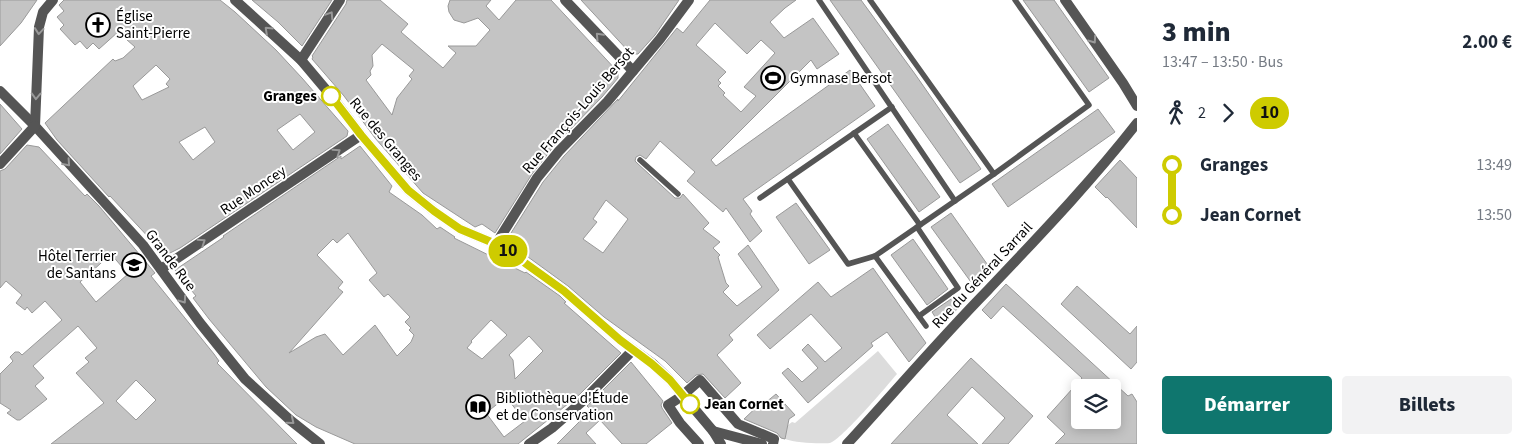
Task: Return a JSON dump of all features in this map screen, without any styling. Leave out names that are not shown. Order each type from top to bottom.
[{"type":"street","points":[[0,164],[34,126],[39,27],[43,12],[53,0]]},
{"type":"street","name":"Rue des Granges","points":[[235,0],[300,60],[408,190],[460,229],[496,244],[564,291],[620,340],[658,369],[683,395],[721,444]]},
{"type":"street","points":[[300,60],[340,0]]},
{"type":"street","points":[[565,0],[633,71]]},
{"type":"street","name":"Rue François-Louis Bersot","points":[[496,244],[537,178],[559,151],[594,119],[689,0]]},
{"type":"street","points":[[1065,0],[1123,82],[1137,106]]},
{"type":"street","name":"Grande Rue","points":[[0,91],[114,207],[200,323],[246,379],[284,415],[320,444]]},
{"type":"street","name":"Rue du Général Sarrail","points":[[847,444],[987,290],[1074,198],[1113,154],[1137,123]]},
{"type":"street","name":"Rue Moncey","points":[[161,269],[361,135]]},
{"type":"street","points":[[529,444],[552,428],[584,400],[633,350]]},
{"type":"street","points":[[699,444],[668,405],[700,380],[738,424],[774,439],[772,444]]},
{"type":"street","points":[[713,432],[743,442],[762,444]]},
{"type":"lane","points":[[819,0],[955,201]]},
{"type":"lane","points":[[870,0],[994,174]]},
{"type":"lane","points":[[788,179],[848,264],[875,256],[994,174],[1089,105],[1015,0]]},
{"type":"lane","points":[[760,198],[892,107]]},
{"type":"lane","points":[[854,133],[919,226],[958,288],[919,316]]},
{"type":"lane","points":[[640,160],[678,194]]},
{"type":"lane","points":[[875,256],[926,326]]},
{"type":"shaded area","points":[[878,351],[897,374],[844,432],[830,443],[808,443],[785,439],[786,433],[780,431],[792,422],[795,423]]},
{"type":"building","points":[[0,0],[37,0],[21,23],[0,46]]},
{"type":"building","points":[[64,0],[220,0],[276,50],[348,131],[347,136],[180,248],[164,256],[57,140],[45,123],[113,59],[115,61],[123,58],[135,47],[118,32],[99,49],[93,43],[87,49],[80,41],[75,45],[60,29],[64,25],[57,17],[64,11],[59,5]],"holes":[[[156,65],[170,79],[166,84],[169,87],[142,100],[133,86]],[[300,114],[315,132],[293,150],[277,130]],[[205,127],[215,142],[193,160],[179,142]]]},
{"type":"building","points":[[252,0],[332,0],[302,46]]},
{"type":"building","points":[[347,0],[380,0],[408,24],[401,32],[443,68],[456,53],[448,46],[476,46],[490,30],[478,18],[464,23],[454,20],[449,12],[450,0],[491,0],[486,6],[499,20],[516,0],[551,0],[618,72],[618,78],[554,146],[532,174],[495,233],[482,224],[475,227],[423,193],[375,138],[344,96],[312,59],[312,56]],"holes":[[[382,44],[414,70],[409,76],[412,79],[397,98],[392,115],[366,80],[371,75],[370,71],[373,66],[372,55]]]},
{"type":"building","points":[[581,0],[679,0],[655,35],[638,54],[631,54]]},
{"type":"building","points":[[710,0],[796,0],[770,22],[784,38],[813,18],[839,54],[817,69],[811,60],[711,160],[716,166],[850,70],[875,106],[743,199],[752,211],[750,214],[762,231],[750,242],[726,208],[723,212],[687,181],[695,172],[660,141],[646,159],[640,155],[636,157],[635,161],[675,198],[680,198],[683,194],[709,223],[703,229],[720,242],[713,248],[720,255],[718,257],[726,283],[729,286],[723,292],[737,306],[762,287],[738,254],[748,245],[779,290],[729,335],[733,340],[717,355],[741,383],[725,398],[703,374],[696,375],[687,383],[665,361],[604,317],[568,286],[506,241],[543,182],[564,156],[618,99],[618,101],[677,28],[683,33]],"holes":[[[715,23],[747,54],[761,40],[775,53],[744,87],[756,96],[741,112],[723,95],[725,93],[718,86],[721,83],[718,80],[726,72],[696,45]],[[606,200],[628,219],[603,253],[583,239],[597,222],[593,219]]]},
{"type":"building","points":[[830,0],[861,0],[981,169],[960,183]]},
{"type":"building","points":[[1023,0],[1054,0],[1109,78],[1089,92]]},
{"type":"building","points":[[0,104],[22,129],[0,154]]},
{"type":"building","points":[[1098,109],[1115,132],[1008,207],[992,184]]},
{"type":"building","points":[[888,124],[940,197],[919,212],[867,139]]},
{"type":"building","points":[[27,145],[39,147],[85,196],[87,194],[99,206],[155,273],[151,276],[214,354],[219,361],[217,363],[297,444],[51,444],[104,403],[76,373],[89,362],[85,358],[97,348],[78,326],[33,366],[44,378],[35,386],[47,399],[20,420],[7,413],[11,410],[0,403],[0,374],[13,361],[10,357],[15,352],[19,352],[22,355],[62,320],[45,301],[32,313],[27,307],[25,310],[16,303],[22,295],[6,281],[0,288],[0,171],[5,169]],"holes":[[[111,254],[128,274],[96,302],[80,282]],[[136,380],[156,400],[136,420],[116,401]]]},
{"type":"building","points":[[360,146],[392,186],[389,192],[422,215],[437,229],[440,227],[454,238],[526,272],[560,296],[566,302],[564,303],[621,353],[579,395],[518,444],[355,444],[316,427],[296,415],[266,387],[209,319],[193,298],[196,296],[175,270],[341,156],[341,159]],"holes":[[[348,233],[377,273],[369,280],[384,297],[388,294],[410,317],[405,322],[411,328],[409,330],[414,335],[411,342],[397,356],[375,325],[343,355],[325,334],[316,337],[289,353],[343,292],[338,288],[343,282],[317,255],[333,239],[337,243]],[[491,320],[507,335],[482,359],[467,348],[471,341]],[[529,336],[543,351],[515,379],[513,360],[509,355]],[[506,397],[525,421],[504,437],[486,413]]]},
{"type":"building","points":[[1120,160],[1137,178],[1137,228],[1095,187]]},
{"type":"building","points":[[796,203],[830,250],[809,264],[776,217]]},
{"type":"building","points":[[951,213],[992,271],[976,289],[931,227]]},
{"type":"building","points":[[913,239],[948,289],[927,305],[891,255]]},
{"type":"building","points":[[873,268],[926,343],[909,362],[887,332],[871,343],[873,346],[808,403],[782,373],[788,368],[802,382],[818,368],[802,350],[808,344],[825,362],[842,348],[811,314],[770,349],[757,335],[818,282],[831,297]]},
{"type":"building","points":[[1006,284],[1109,379],[1081,379],[1003,306],[991,319],[982,310]]},
{"type":"building","points":[[1077,286],[1130,334],[1137,326],[1137,362],[1131,369],[1061,304]]},
{"type":"building","points":[[954,297],[960,306],[941,326],[932,312]]},
{"type":"building","points":[[971,358],[1033,416],[1008,444],[982,444],[1005,418],[972,387],[947,415],[978,444],[891,444]]},
{"type":"building","points":[[631,362],[663,401],[662,408],[672,423],[646,444],[622,444],[600,420],[586,433],[596,444],[557,444],[591,410],[587,406]]},
{"type":"building","points":[[1071,390],[1071,429],[1121,429],[1121,390],[1128,396],[1132,394],[1137,402],[1137,444],[1055,444],[1065,434],[1047,417]]},
{"type":"building","points":[[776,394],[795,415],[789,419],[785,439],[781,438],[777,433],[744,419],[763,401],[765,403]]},
{"type":"bus line","name":"10","points":[[331,96],[361,135],[408,190],[460,229],[496,244],[564,291],[620,340],[670,380],[690,404]]},
{"type":"place","name":"Église Saint-Pierre","points":[[98,25]]},
{"type":"place","name":"Gymnase Bersot","points":[[773,78]]},
{"type":"place","name":"Granges","points":[[331,96]]},
{"type":"place","name":"Hôtel Terrier de Santans","points":[[134,265]]},
{"type":"place","name":"Jean Cornet","points":[[690,404]]},
{"type":"place","name":"Bibliothèque d'Étude et de Conservation","points":[[478,407]]}]
